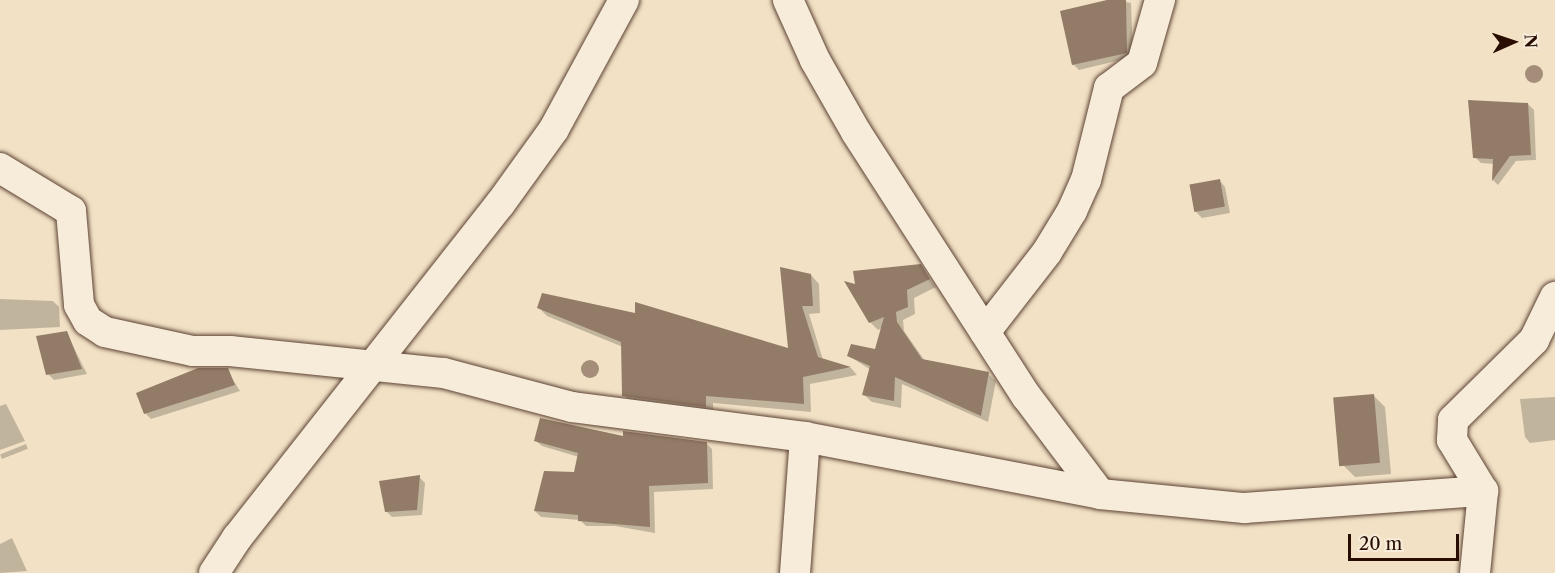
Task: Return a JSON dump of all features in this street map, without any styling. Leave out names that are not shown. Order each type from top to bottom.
[{"type":"street","points":[[214,573],[237,538],[554,129],[624,0]]},
{"type":"street","points":[[788,0],[815,60],[856,132],[1027,397],[1100,494]]},
{"type":"street","points":[[986,332],[1047,252],[1072,211],[1086,180],[1109,88],[1142,63],[1160,0]]},
{"type":"street","points":[[0,168],[72,211],[79,305],[88,321],[105,332],[192,351],[230,351],[444,373],[572,407],[804,437],[1100,494],[1244,508],[1483,491]]},
{"type":"street","points":[[1476,573],[1483,491],[1452,440],[1453,420],[1534,340],[1555,297]]},
{"type":"street","points":[[795,573],[804,437]]},
{"type":"building","points":[[1107,0],[1126,0],[1127,53],[1072,65],[1060,11]]},
{"type":"building","points":[[1468,100],[1528,103],[1531,155],[1510,156],[1492,181],[1493,159],[1473,158]]},
{"type":"building","points":[[1220,179],[1225,207],[1194,212],[1189,184]]},
{"type":"building","points":[[921,264],[930,279],[907,290],[908,307],[896,312],[897,322],[922,359],[989,372],[981,416],[895,377],[894,401],[862,395],[870,366],[847,356],[851,344],[875,349],[884,317],[869,323],[844,281],[855,284],[853,271]]},
{"type":"building","points":[[780,267],[811,274],[813,306],[802,306],[818,357],[851,367],[803,377],[804,404],[706,396],[706,407],[622,396],[621,342],[537,308],[542,293],[635,313],[635,302],[788,348]]},
{"type":"building","points":[[67,331],[82,369],[46,375],[36,336]]},
{"type":"building","points":[[198,368],[228,368],[235,385],[144,414],[136,393]]},
{"type":"building","points":[[1374,394],[1380,463],[1339,466],[1333,398]]},
{"type":"building","points":[[540,418],[623,436],[623,431],[707,442],[708,483],[649,486],[650,527],[578,521],[578,515],[534,511],[544,471],[574,472],[578,453],[534,441]]},
{"type":"building","points":[[420,475],[417,510],[385,512],[379,481]]}]
